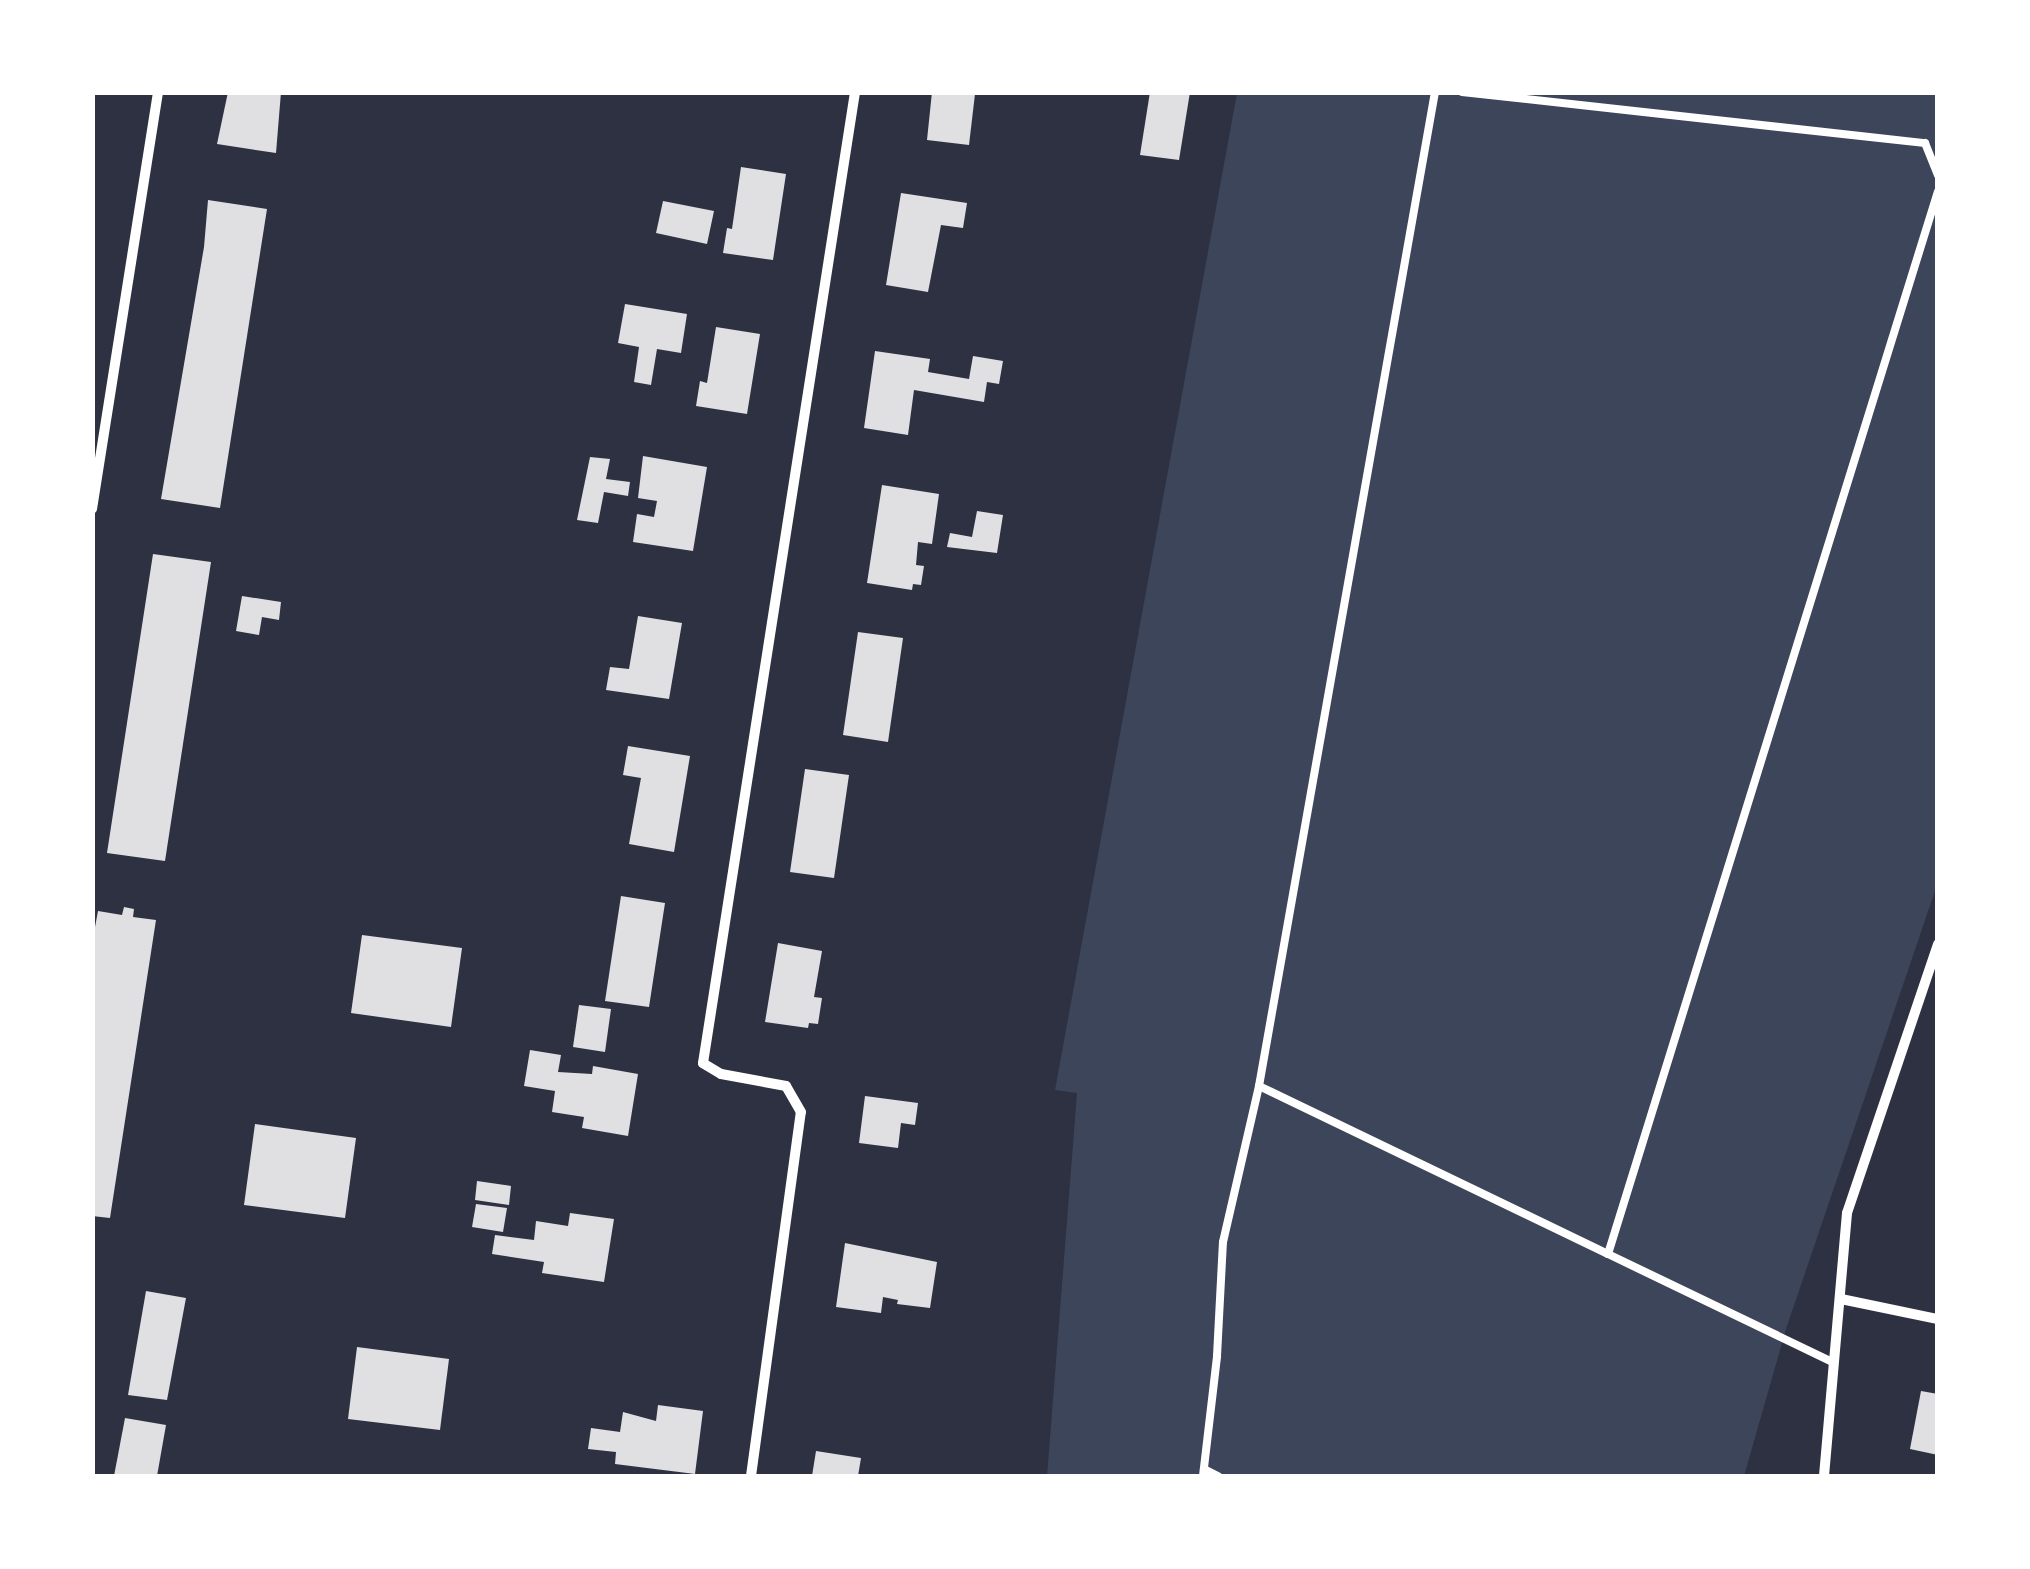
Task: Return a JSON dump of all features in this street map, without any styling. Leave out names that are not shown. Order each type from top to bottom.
[{"type":"street","points":[[92,509],[158,92]]},
{"type":"street","points":[[751,1476],[801,1112],[786,1086],[721,1074],[702,1063],[855,92]]},
{"type":"street","points":[[1824,1476],[1847,1212],[1938,944]]},
{"type":"street","points":[[1842,1299],[1938,1320]]},
{"type":"lane","points":[[1218,1476],[1203,1473],[1217,1356],[1223,1242],[1259,1086],[1435,92]]},
{"type":"lane","points":[[1462,92],[1925,144],[1938,176]]},
{"type":"lane","points":[[1608,1254],[1938,191]]},
{"type":"lane","points":[[1259,1086],[1835,1364]]},
{"type":"shaded area","points":[[1237,93],[1937,93],[1937,885],[1786,1329],[1744,1476],[1047,1476],[1077,1093],[1055,1090]]},
{"type":"building","points":[[228,92],[281,92],[276,153],[217,144]]},
{"type":"building","points":[[932,92],[975,94],[969,145],[927,140]]},
{"type":"building","points":[[1150,92],[1190,92],[1179,160],[1140,155]]},
{"type":"building","points":[[741,167],[786,174],[773,260],[723,253],[727,228],[732,229]]},
{"type":"building","points":[[901,193],[967,203],[963,228],[941,225],[928,292],[886,285]]},
{"type":"building","points":[[208,200],[267,209],[220,508],[161,499],[204,247]]},
{"type":"building","points":[[663,201],[714,211],[707,244],[656,233]]},
{"type":"building","points":[[625,304],[687,314],[681,353],[657,349],[651,385],[634,382],[639,347],[618,343]]},
{"type":"building","points":[[716,327],[760,334],[747,414],[696,406],[700,381],[707,383]]},
{"type":"building","points":[[875,351],[930,359],[928,372],[969,379],[973,356],[1003,361],[999,384],[987,382],[984,402],[914,390],[908,435],[864,428]]},
{"type":"building","points":[[643,456],[707,467],[693,551],[633,542],[637,514],[654,517],[657,501],[638,498]]},
{"type":"building","points":[[590,457],[610,459],[606,479],[630,482],[628,496],[604,492],[598,523],[577,520]]},
{"type":"building","points":[[882,485],[939,494],[932,544],[918,542],[916,565],[924,566],[921,585],[913,584],[912,590],[867,583]]},
{"type":"building","points":[[977,511],[1003,515],[997,553],[947,547],[950,533],[972,537]]},
{"type":"building","points":[[153,554],[211,562],[165,861],[107,853]]},
{"type":"building","points":[[242,596],[281,602],[279,620],[262,617],[259,635],[236,631]]},
{"type":"building","points":[[638,616],[682,623],[669,699],[606,690],[610,667],[629,669]]},
{"type":"building","points":[[858,632],[903,638],[888,742],[843,735]]},
{"type":"building","points":[[628,746],[690,756],[674,852],[629,844],[641,778],[623,775]]},
{"type":"building","points":[[805,769],[849,775],[834,878],[790,872]]},
{"type":"building","points":[[621,896],[665,903],[649,1007],[605,1001]]},
{"type":"building","points":[[124,907],[134,909],[133,917],[156,920],[110,1218],[92,1216],[92,943],[98,911],[122,915]]},
{"type":"building","points":[[362,935],[462,948],[451,1027],[351,1013]]},
{"type":"building","points":[[778,943],[822,951],[814,997],[822,998],[818,1024],[809,1023],[808,1028],[765,1022]]},
{"type":"building","points":[[579,1005],[611,1009],[605,1052],[573,1047]]},
{"type":"building","points":[[530,1050],[561,1055],[558,1072],[592,1074],[593,1066],[638,1074],[628,1136],[582,1128],[584,1117],[552,1112],[555,1091],[524,1086]]},
{"type":"building","points":[[865,1096],[918,1103],[915,1125],[901,1123],[898,1148],[859,1143]]},
{"type":"building","points":[[255,1124],[356,1138],[345,1218],[244,1205]]},
{"type":"building","points":[[477,1181],[511,1186],[509,1205],[475,1200]]},
{"type":"building","points":[[476,1204],[507,1208],[503,1232],[472,1227]]},
{"type":"building","points":[[570,1213],[614,1219],[604,1282],[542,1273],[544,1262],[492,1254],[495,1235],[534,1240],[536,1221],[568,1226]]},
{"type":"building","points":[[845,1243],[937,1262],[930,1308],[897,1304],[898,1300],[883,1297],[881,1313],[836,1307]]},
{"type":"building","points":[[146,1291],[186,1298],[167,1400],[128,1395]]},
{"type":"building","points":[[357,1347],[449,1359],[440,1430],[348,1419]]},
{"type":"building","points":[[1921,1391],[1938,1394],[1938,1455],[1910,1449]]},
{"type":"building","points":[[658,1405],[703,1411],[695,1474],[615,1464],[616,1452],[588,1449],[591,1428],[620,1432],[623,1412],[656,1421]]},
{"type":"building","points":[[125,1418],[166,1425],[157,1476],[114,1476]]},
{"type":"building","points":[[816,1451],[861,1458],[858,1476],[812,1476]]}]
